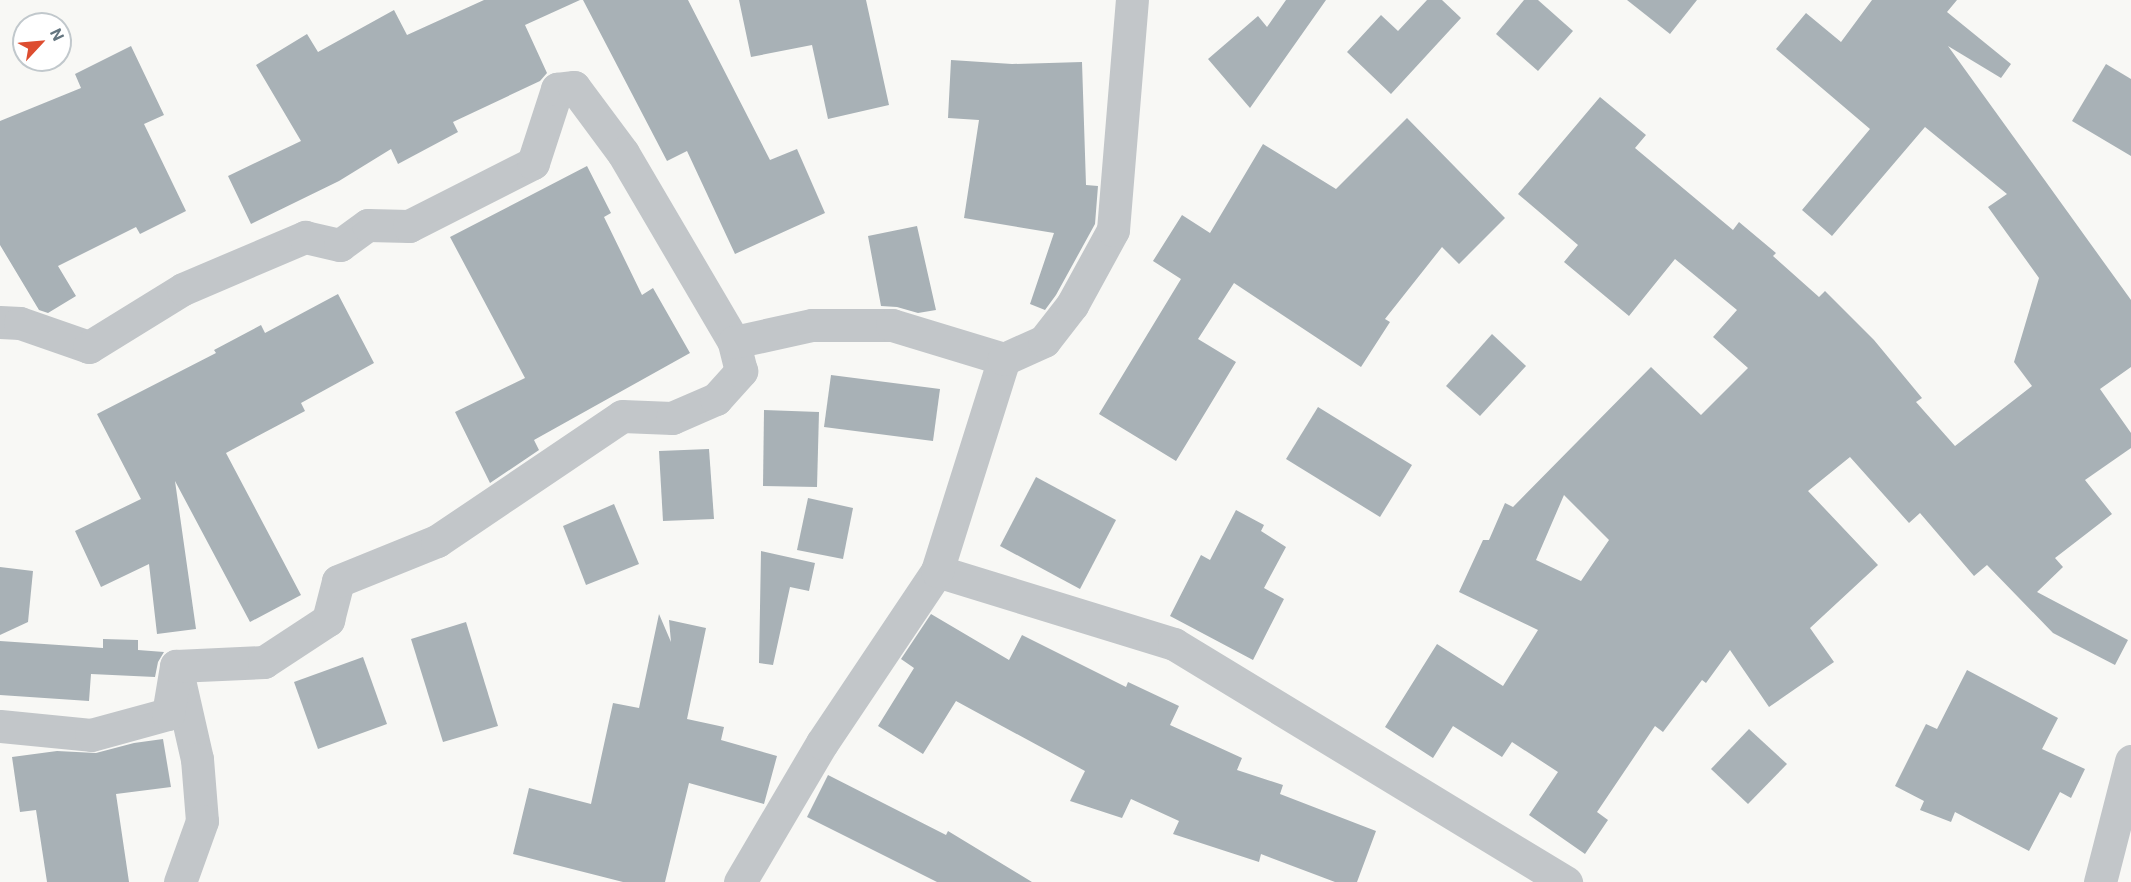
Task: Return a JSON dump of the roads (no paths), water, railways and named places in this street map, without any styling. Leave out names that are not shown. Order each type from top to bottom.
[{"type":"street","points":[[734,342],[812,325],[892,325],[1004,359],[1044,341],[1072,305],[1113,230],[1132,0]]},
{"type":"street","points":[[0,321],[20,323],[89,347],[183,290],[305,237],[340,245],[368,225],[409,226],[533,163],[557,89],[574,87],[623,153],[734,342],[741,370],[716,399],[672,418],[622,416],[437,541],[338,581],[328,620],[264,662],[176,666]]},
{"type":"street","points":[[740,882],[822,742],[937,571],[1004,359]]},
{"type":"street","points":[[937,571],[1174,644],[1566,882]]},
{"type":"street","points":[[0,726],[91,735],[168,714],[176,666]]},
{"type":"street","points":[[176,666],[198,759],[202,821],[180,882]]},
{"type":"street","points":[[2100,882],[2131,761]]}]
